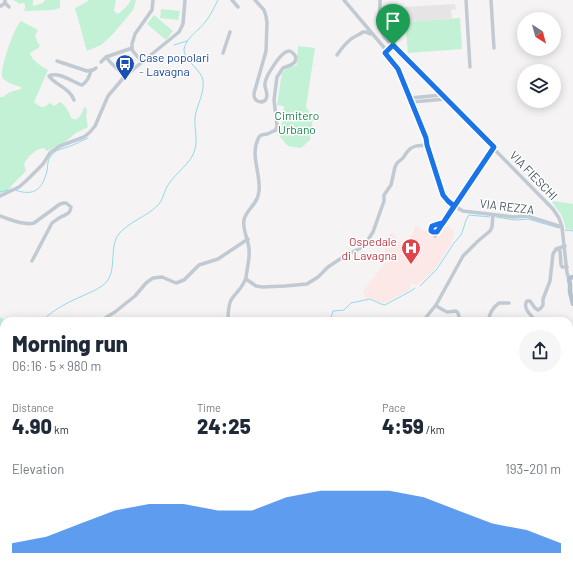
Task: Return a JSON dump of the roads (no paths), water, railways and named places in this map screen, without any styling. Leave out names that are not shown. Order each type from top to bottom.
[{"type":"main road","points":[[572,281],[569,289],[573,304]]},
{"type":"street","points":[[142,62],[132,50],[132,44],[135,34],[152,10],[153,0]]},
{"type":"street","points":[[0,196],[26,182],[54,150],[60,146],[84,137],[90,132],[95,126],[108,96],[125,76],[179,32],[183,24],[185,0]]},
{"type":"street","points":[[232,0],[238,7]]},
{"type":"street","points":[[228,317],[229,306],[232,299],[246,279],[250,251],[248,239],[244,230],[244,220],[257,200],[259,190],[255,148],[258,138],[262,134],[268,134],[276,130],[277,124],[274,100],[277,77],[283,68],[295,62],[296,56],[290,51],[283,54],[268,73],[265,83],[267,96],[265,100],[261,102],[257,101],[254,97],[266,51],[268,23],[264,10],[255,0]]},
{"type":"street","points":[[344,0],[387,51],[385,53],[398,69],[426,138],[443,195],[454,206]]},
{"type":"street","points":[[373,35],[380,28],[380,0]]},
{"type":"street","points":[[466,0],[470,67]]},
{"type":"street","points":[[491,0],[494,48]]},
{"type":"street","points":[[0,6],[4,5],[5,1]]},
{"type":"street","points":[[5,1],[8,7]]},
{"type":"street","name":"VIA FIESCHI","points":[[380,28],[385,38],[494,147],[553,209],[559,218],[562,227],[567,266]]},
{"type":"street","points":[[223,53],[230,32]]},
{"type":"street","points":[[337,55],[352,39],[363,32],[373,35]]},
{"type":"street","points":[[387,51],[393,45]]},
{"type":"street","points":[[101,62],[106,57],[132,48]]},
{"type":"street","points":[[106,57],[125,76]]},
{"type":"street","points":[[57,61],[87,70],[96,68]]},
{"type":"street","points":[[74,100],[72,95],[50,79],[49,76],[54,74],[82,85],[84,84],[91,70]]},
{"type":"street","points":[[410,98],[442,95]]},
{"type":"street","points":[[412,102],[446,99]]},
{"type":"street","points":[[246,279],[256,286],[262,287],[307,284],[318,277],[328,267],[346,255],[359,249],[366,243],[373,232],[384,201],[384,195],[391,185],[397,163],[411,148],[427,145]]},
{"type":"street","points":[[443,223],[432,226],[431,231],[436,234],[494,147]]},
{"type":"street","points":[[0,216],[30,224],[34,223],[60,204],[64,203],[71,207],[68,214],[52,223],[32,261]]},
{"type":"street","name":"VIA REZZA","points":[[454,206],[462,211],[514,217],[527,216],[562,227]]},
{"type":"street","points":[[426,317],[436,305],[463,256],[490,231],[492,227],[493,215]]},
{"type":"street","points":[[107,317],[135,296],[146,283],[153,278],[162,277],[176,283],[184,280],[199,265],[218,259],[248,239]]},
{"type":"street","points":[[533,317],[526,309],[525,305],[527,301],[530,301],[538,310],[541,308],[550,281],[553,254],[559,247],[565,246]]},
{"type":"street","points":[[558,249],[560,251],[562,266],[567,266],[572,281]]},
{"type":"street","points":[[489,317],[491,311],[498,303],[509,303]]},
{"type":"street","points":[[436,305],[447,312],[456,311],[459,313],[459,317]]},
{"type":"waterway","points":[[47,317],[69,302],[102,286],[107,281],[112,269],[115,241],[118,235],[122,230],[153,210],[159,204],[168,185],[191,159],[195,149],[195,118],[203,82],[202,77],[186,56],[184,49],[190,37],[208,19],[218,0]]},
{"type":"waterway","points":[[174,45],[187,41]]},
{"type":"waterway","points":[[15,190],[28,193],[37,190],[43,183],[49,159],[54,152],[88,138]]},
{"type":"waterway","points":[[0,192],[8,190]]},
{"type":"waterway","points":[[420,286],[437,269],[460,236],[469,215],[490,217]]},
{"type":"waterway","points":[[496,217],[515,220],[528,219],[559,228]]},
{"type":"waterway","points":[[565,230],[573,231]]},
{"type":"waterway","points":[[331,317],[333,311],[344,310],[351,303],[370,299],[385,305],[415,288]]},
{"type":"place","name":"Case popolari - Lavagna","points":[[125,81]]},
{"type":"place","name":"Ospedale di Lavagna","points":[[411,265]]},
{"type":"park label","name":"Cimitero Urbano","points":[[297,122]]}]
